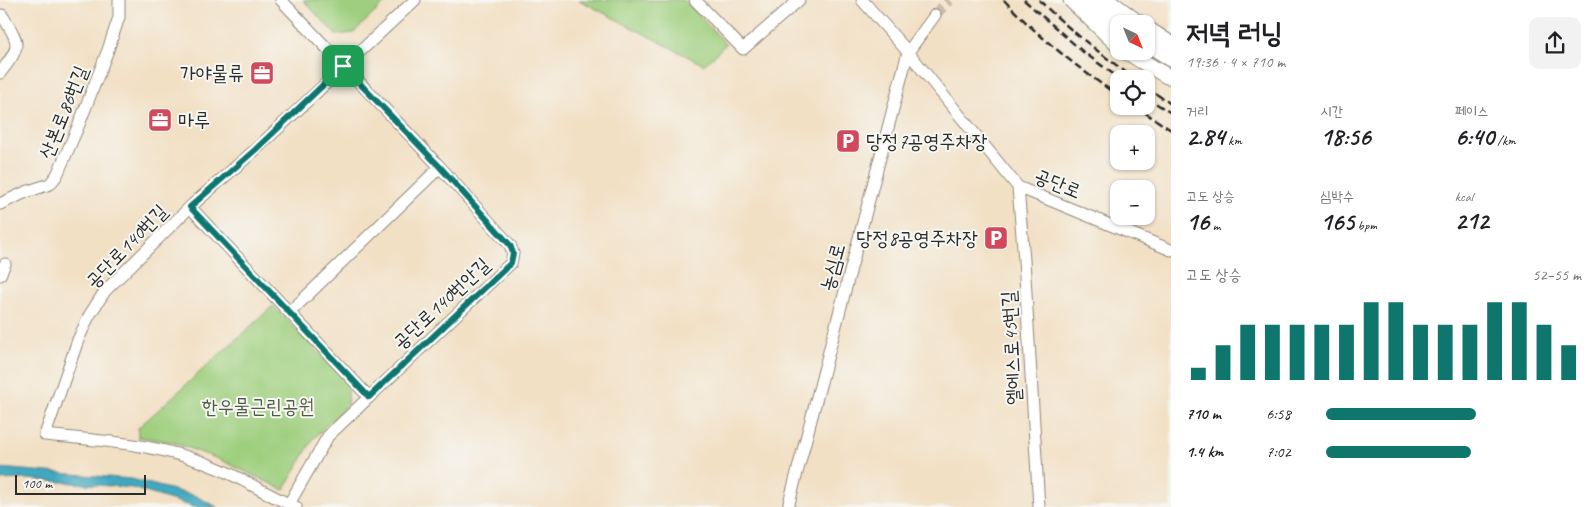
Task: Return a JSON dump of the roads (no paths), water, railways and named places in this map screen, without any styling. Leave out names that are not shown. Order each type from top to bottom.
[{"type":"main road","points":[[1071,0],[1110,37]]},
{"type":"main road","points":[[1089,0],[1110,18]]},
{"type":"main road","points":[[1108,0],[1128,15]]},
{"type":"main road","points":[[1155,32],[1169,39]]},
{"type":"main road","points":[[1155,49],[1171,59]]},
{"type":"main road","points":[[1140,60],[1167,76],[1171,76]]},
{"type":"street","name":"산본로86번길","points":[[0,204],[50,184],[57,175],[108,50],[119,17],[119,0]]},
{"type":"street","name":"공단로140번안길","points":[[282,0],[440,167],[510,245],[513,253],[511,263],[328,436],[293,506]]},
{"type":"street","name":"공단로140번길","points":[[293,506],[217,468],[165,450],[126,443],[45,435],[78,340],[95,306],[105,291],[190,207],[255,150],[415,0]]},
{"type":"street","points":[[695,0],[743,49],[799,0]]},
{"type":"street","name":"공단로","points":[[862,0],[908,52],[1018,188],[1171,250]]},
{"type":"street","points":[[0,16],[2,15],[13,33],[17,44],[15,54],[0,73]]},
{"type":"street","name":"농심로","points":[[788,507],[908,52],[935,15]]},
{"type":"street","points":[[290,312],[440,167]]},
{"type":"street","name":"엘에스로45번길","points":[[1018,188],[1038,507]]},
{"type":"street","points":[[190,207],[369,397]]},
{"type":"water","points":[[0,468],[132,479],[196,496],[217,507],[194,507],[132,488],[27,479],[0,480]]},
{"type":"tunnel","points":[[935,15],[949,0]]},
{"type":"railway","points":[[1004,0],[1058,51],[1110,90]]},
{"type":"railway","points":[[1024,0],[1082,51],[1110,72]]},
{"type":"railway","points":[[1039,0],[1085,41],[1123,70]]},
{"type":"railway","points":[[1155,93],[1171,104]]},
{"type":"railway","points":[[1155,103],[1171,113]]},
{"type":"railway","points":[[1148,115],[1171,130]]},
{"type":"place","name":"가야물류","points":[[262,73]]},
{"type":"place","name":"마루","points":[[160,120]]},
{"type":"place","name":"당정7공영주차장","points":[[848,141]]},
{"type":"place","name":"당정8공영주차장","points":[[996,238]]},
{"type":"park label","name":"한우물근린공원","points":[[258,406]]}]
